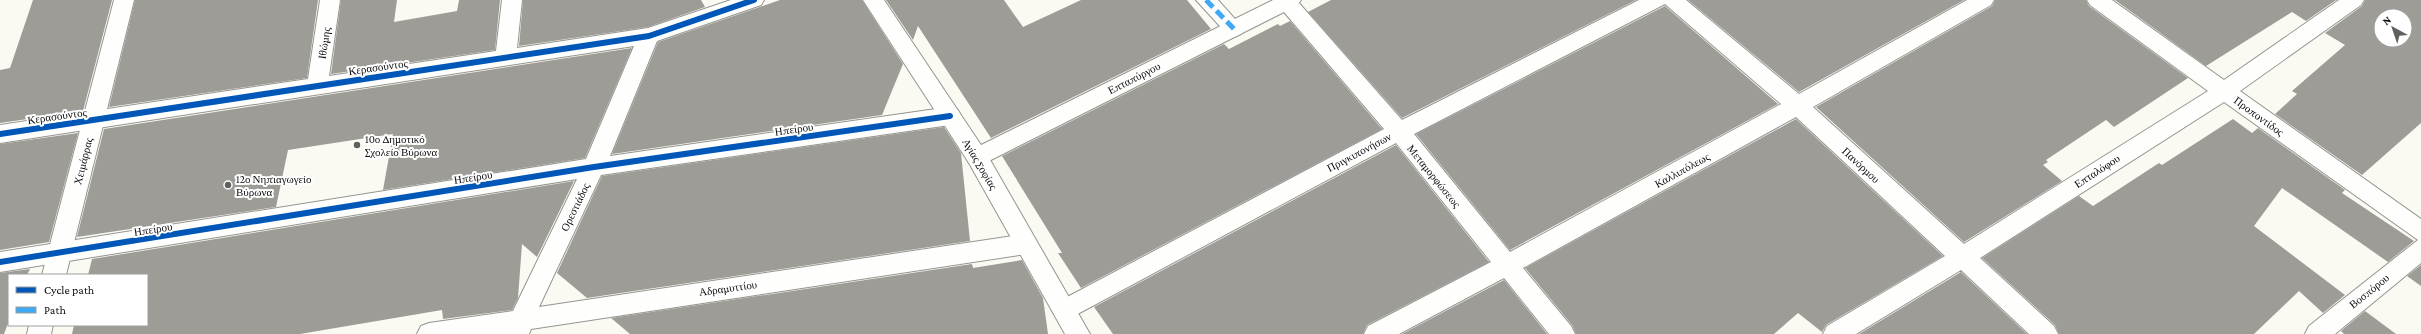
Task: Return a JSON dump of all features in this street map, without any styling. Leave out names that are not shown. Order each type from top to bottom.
[{"type":"street","name":"Χειμάρρας","points":[[54,274],[124,0]]},
{"type":"street","name":"Ιθώμης","points":[[317,86],[330,0]]},
{"type":"street","points":[[505,59],[512,0]]},
{"type":"street","name":"Κερασούντος","points":[[0,134],[505,59],[649,36],[754,0]]},
{"type":"street","name":"Αγίας Σοφίας","points":[[873,0],[977,157],[1078,334]]},
{"type":"street","points":[[1206,0],[1234,28]]},
{"type":"street","name":"Πριγκιπονήσων","points":[[1064,310],[1399,131],[1657,0]]},
{"type":"street","name":"Πανόρμου","points":[[1673,0],[1798,106],[1961,258],[2046,334]]},
{"type":"street","name":"Καλλιπόλεως","points":[[1376,334],[1507,266],[1798,106],[1984,0]]},
{"type":"street","name":"Προποντίδος","points":[[2097,0],[2421,232]]},
{"type":"street","name":"Επταλόφου","points":[[1835,334],[1961,258],[2224,91],[2354,0]]},
{"type":"street","name":"Επταπύργου","points":[[977,157],[1289,1]]},
{"type":"street","name":"Μεταμορφώσεως","points":[[1289,1],[1399,131],[1563,334]]},
{"type":"street","name":"Ορεστιάδος","points":[[520,326],[594,167],[649,36]]},
{"type":"street","name":"Ηπείρου","points":[[0,262],[59,254],[594,167],[950,116]]},
{"type":"street","name":"Αδραμυττίου","points":[[429,334],[520,326],[1026,244]]},
{"type":"street","name":"Βοσπόρου","points":[[2317,334],[2421,249]]},
{"type":"building","points":[[33,0],[112,0],[83,111],[0,123],[0,70],[10,68]]},
{"type":"building","points":[[135,0],[318,0],[307,78],[109,107]]},
{"type":"building","points":[[341,0],[397,0],[394,22],[457,11],[459,0],[500,0],[495,50],[331,74]]},
{"type":"building","points":[[523,0],[701,0],[705,7],[648,27],[519,46]]},
{"type":"building","points":[[780,0],[862,0],[903,64],[882,115],[612,154],[658,42]]},
{"type":"building","points":[[886,0],[1004,0],[1023,27],[1081,0],[1187,0],[1211,29],[991,138],[918,26],[913,40]]},
{"type":"building","points":[[1331,0],[1636,0],[1402,118],[1308,12]]},
{"type":"building","points":[[1688,0],[1964,0],[1799,92]]},
{"type":"building","points":[[1995,0],[2086,0],[2089,6],[2188,78],[2114,127],[2106,120],[2046,160],[2048,162],[2043,165],[2062,181],[1964,242],[1816,107],[1992,6]]},
{"type":"building","points":[[2115,0],[2336,0],[2306,21],[2292,12],[2206,66]]},
{"type":"building","points":[[2365,0],[2421,0],[2421,123],[2362,175],[2275,114],[2297,94],[2292,91],[2345,45],[2325,33],[2362,6]]},
{"type":"building","points":[[1665,6],[1778,104],[1510,250],[1416,134]]},
{"type":"building","points":[[1290,21],[1382,129],[1081,288],[1058,253],[1062,253],[1002,156],[1224,44],[1229,49],[1278,24],[1280,26]]},
{"type":"building","points":[[632,48],[585,158],[383,190],[393,134],[288,150],[276,207],[77,237],[104,129]]},
{"type":"building","points":[[1796,119],[1943,256],[1826,325],[1822,332],[1798,313],[1774,334],[1576,334],[1572,325],[1525,268]]},
{"type":"building","points":[[2233,119],[2252,133],[2258,128],[2345,190],[2342,193],[2414,241],[2388,262],[2282,188],[2254,226],[2345,295],[2323,313],[2299,291],[2254,334],[2059,334],[2055,325],[1982,258],[2079,196],[2093,206],[2159,163],[2162,165]]},
{"type":"building","points":[[944,127],[961,153],[970,241],[587,298],[557,273],[602,176]]},
{"type":"building","points":[[78,133],[49,242],[0,250],[0,144]]},
{"type":"building","points":[[1396,145],[1489,262],[1367,325],[1363,334],[1113,334],[1094,307]]},
{"type":"building","points":[[574,181],[537,257],[522,244],[518,298],[512,310],[443,319],[442,310],[300,334],[72,334],[74,326],[148,326],[148,274],[88,274],[92,259]]},
{"type":"building","points":[[1022,260],[1043,298],[1048,334],[630,334],[611,318],[972,264],[973,268]]},
{"type":"building","points":[[2421,265],[2421,286],[2407,276]]},
{"type":"building","points":[[30,269],[28,274],[8,274],[8,324],[4,334],[0,334],[0,273]]},
{"type":"building","points":[[1961,272],[2027,334],[1859,334]]},
{"type":"building","points":[[1504,280],[1547,334],[1402,334]]},
{"type":"building","points":[[2365,311],[2396,334],[2344,334],[2341,331]]},
{"type":"marked path","points":[[1206,0],[1234,29]]},
{"type":"cycle path","points":[[0,134],[649,36],[754,0]]},
{"type":"cycle path","points":[[0,262],[594,167],[950,116]]},
{"type":"place","name":"10ο Δημοτικό Σχολείο Βύρωνα","points":[[357,145]]},
{"type":"place","name":"12ο Νηπιαγωγείο Βύρωνα","points":[[228,185]]}]
